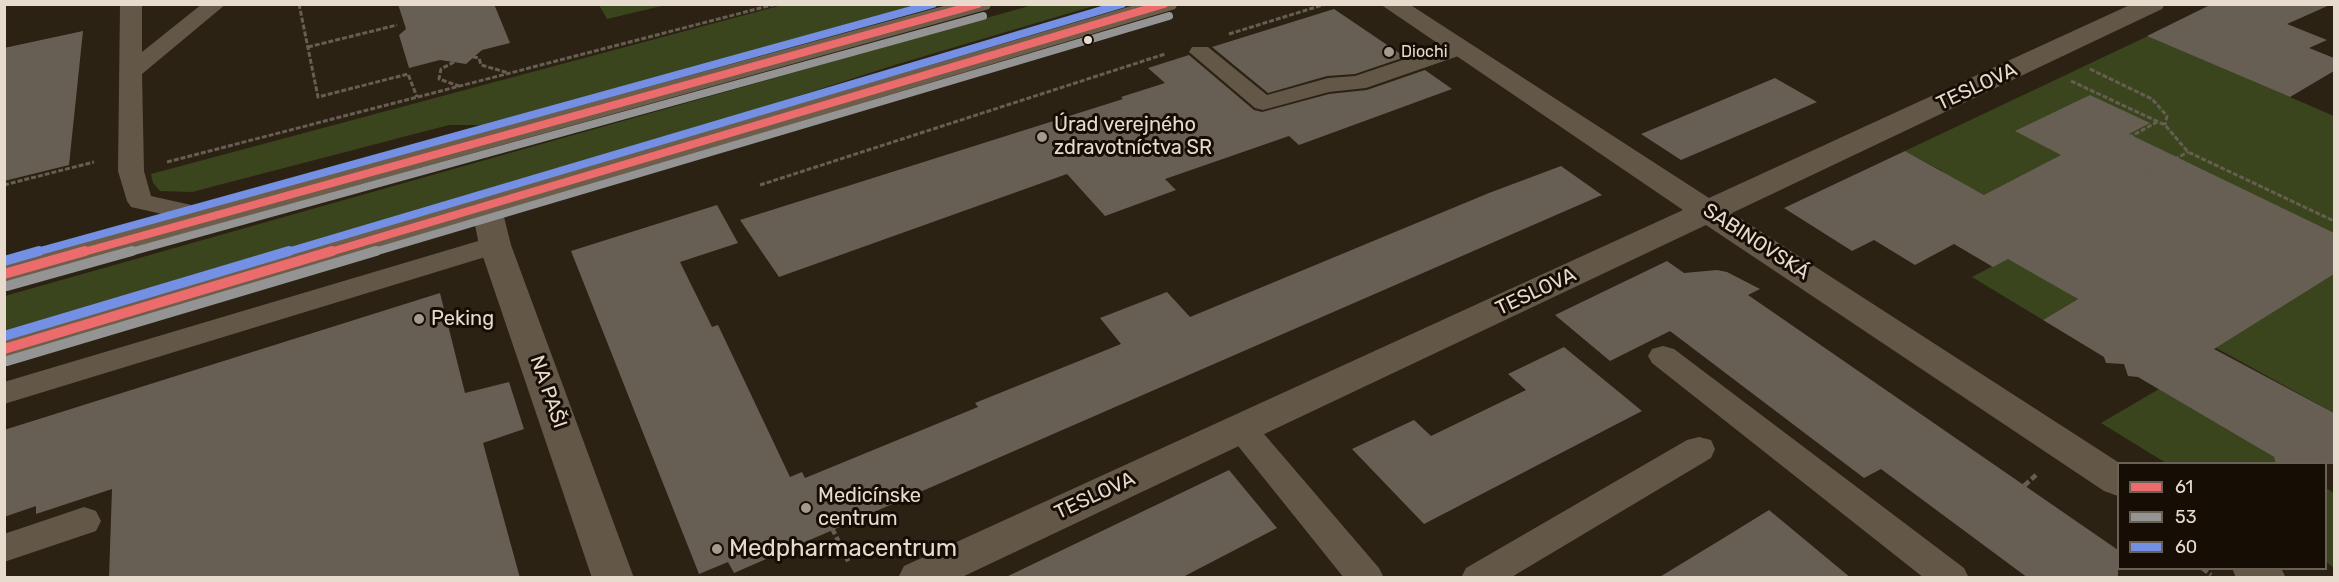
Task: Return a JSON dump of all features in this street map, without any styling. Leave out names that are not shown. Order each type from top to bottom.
[{"type":"main road","points":[[4,274],[980,4]]},
{"type":"main road","points":[[4,349],[1166,4]]},
{"type":"street","name":"SABINOVSKÁ","points":[[1392,4],[2117,480]]},
{"type":"street","name":"TESLOVA","points":[[919,578],[2153,4]]},
{"type":"street","name":"NA PAŠI","points":[[486,205],[495,245],[614,578]]},
{"type":"lane","points":[[131,4],[130,171],[140,201],[209,217]]},
{"type":"lane","points":[[130,73],[216,4]]},
{"type":"lane","points":[[1200,52],[1263,104],[1328,85],[1358,83],[1459,48]]},
{"type":"lane","points":[[4,393],[495,245]]},
{"type":"lane","points":[[1663,356],[1951,578]]},
{"type":"lane","points":[[1241,429],[1366,578]]},
{"type":"lane","points":[[1479,578],[1699,449]]},
{"type":"lane","points":[[4,548],[84,521]]},
{"type":"path","points":[[299,4],[318,97],[408,74],[417,97]]},
{"type":"path","points":[[130,171],[776,4]]},
{"type":"path","points":[[1226,35],[1326,4]]},
{"type":"path","points":[[308,47],[397,25]]},
{"type":"path","points":[[760,185],[1171,52]]},
{"type":"path","points":[[473,57],[479,58],[481,65],[509,73]]},
{"type":"path","points":[[454,62],[441,69],[440,79],[460,86]]},
{"type":"path","points":[[2084,66],[2152,99],[2167,116],[2165,125]]},
{"type":"path","points":[[2062,77],[2165,125],[2188,152],[2334,221]]},
{"type":"path","points":[[2092,158],[2158,122]]},
{"type":"path","points":[[2136,179],[2188,152]]},
{"type":"path","points":[[4,185],[105,159]]},
{"type":"path","points":[[832,528],[849,563]]},
{"type":"green space","points":[[786,4],[917,5],[496,125],[449,125],[192,192],[160,191],[153,183],[151,174]]},
{"type":"green space","points":[[1036,4],[1097,5],[898,64],[592,162],[5,334],[5,296]]},
{"type":"green space","points":[[599,5],[666,5],[607,19]]},
{"type":"green space","points":[[2148,36],[2334,116],[2334,413],[2209,344],[2066,292],[2078,299],[2043,320],[1972,277],[2054,234],[1975,190],[1941,206],[1942,171],[1905,151]]},
{"type":"green space","points":[[2159,389],[2274,457],[2276,462],[2164,462],[2101,423]]},
{"type":"green space","points":[[2327,489],[2334,493],[2334,568],[2327,563]]},
{"type":"building","points":[[398,4],[494,4],[510,43],[482,50],[466,64],[440,60],[409,68],[399,35],[406,29]]},
{"type":"building","points":[[2212,4],[2332,4],[2287,24],[2327,40],[2309,48],[2334,58],[2334,71],[2290,97],[2147,36]]},
{"type":"building","points":[[1334,9],[1405,57],[1355,74],[1327,76],[1268,93],[1212,47]]},
{"type":"building","points":[[83,31],[69,165],[4,181],[4,48]]},
{"type":"building","points":[[1189,55],[1254,110],[1262,112],[1329,94],[1367,90],[1425,70],[1452,89],[1299,145],[1289,136],[1165,179],[1176,190],[1105,216],[1067,174],[779,277],[740,220],[1123,99],[1121,97],[1165,83],[1148,68]]},
{"type":"building","points":[[1775,78],[1817,102],[1681,160],[1641,134]]},
{"type":"building","points":[[2090,95],[2150,123],[2129,134],[2334,233],[2334,274],[2214,349],[2334,413],[2334,464],[2275,462],[2274,457],[2138,377],[2128,376],[2124,364],[2106,363],[2104,357],[2043,320],[2078,299],[2008,259],[1993,267],[1954,244],[1915,265],[1874,240],[1852,251],[1784,208],[1905,151],[1984,195],[2061,155],[2015,131]]},
{"type":"building","points":[[1561,166],[1602,195],[734,573],[728,562],[699,574],[571,251],[717,205],[738,243],[680,262],[712,327],[718,325],[790,477],[802,472],[805,478],[978,407],[975,403],[1121,344],[1100,318],[1167,292],[1190,317],[1489,193]]},
{"type":"building","points":[[1667,261],[1684,273],[1717,270],[1727,272],[1760,289],[1748,295],[2117,549],[2118,578],[2028,578],[1881,469],[1864,478],[1670,331],[1610,361],[1555,315]]},
{"type":"building","points":[[440,293],[465,393],[509,382],[524,429],[483,443],[520,578],[109,578],[112,489],[36,514],[36,506],[4,517],[4,430]]},
{"type":"building","points":[[1564,347],[1642,411],[1424,524],[1352,449],[1414,420],[1431,436],[1526,390],[1508,374]]},
{"type":"building","points":[[1229,470],[1277,528],[1181,578],[1004,578]]},
{"type":"building","points":[[1769,510],[1851,578],[1658,578],[1722,539]]},
{"type":"transit line","name":"60","points":[[4,261],[933,4]]},
{"type":"transit line","name":"61","points":[[4,274],[978,4]]},
{"type":"transit line","name":"60","points":[[4,336],[1122,4]]},
{"type":"transit line","name":"61","points":[[4,349],[1164,4]]},
{"type":"transit line","name":"53","points":[[7,286],[983,16]]},
{"type":"transit line","name":"53","points":[[7,361],[1169,16]]},
{"type":"place","name":"Diochi","points":[[1389,52]]},
{"type":"place","name":"Úrad verejného zdravotníctva SR","points":[[1042,137]]},
{"type":"place","name":"Peking","points":[[419,319]]},
{"type":"place","name":"Medicínske centrum","points":[[806,508]]},
{"type":"place","name":"Medpharmacentrum","points":[[717,549]]}]
